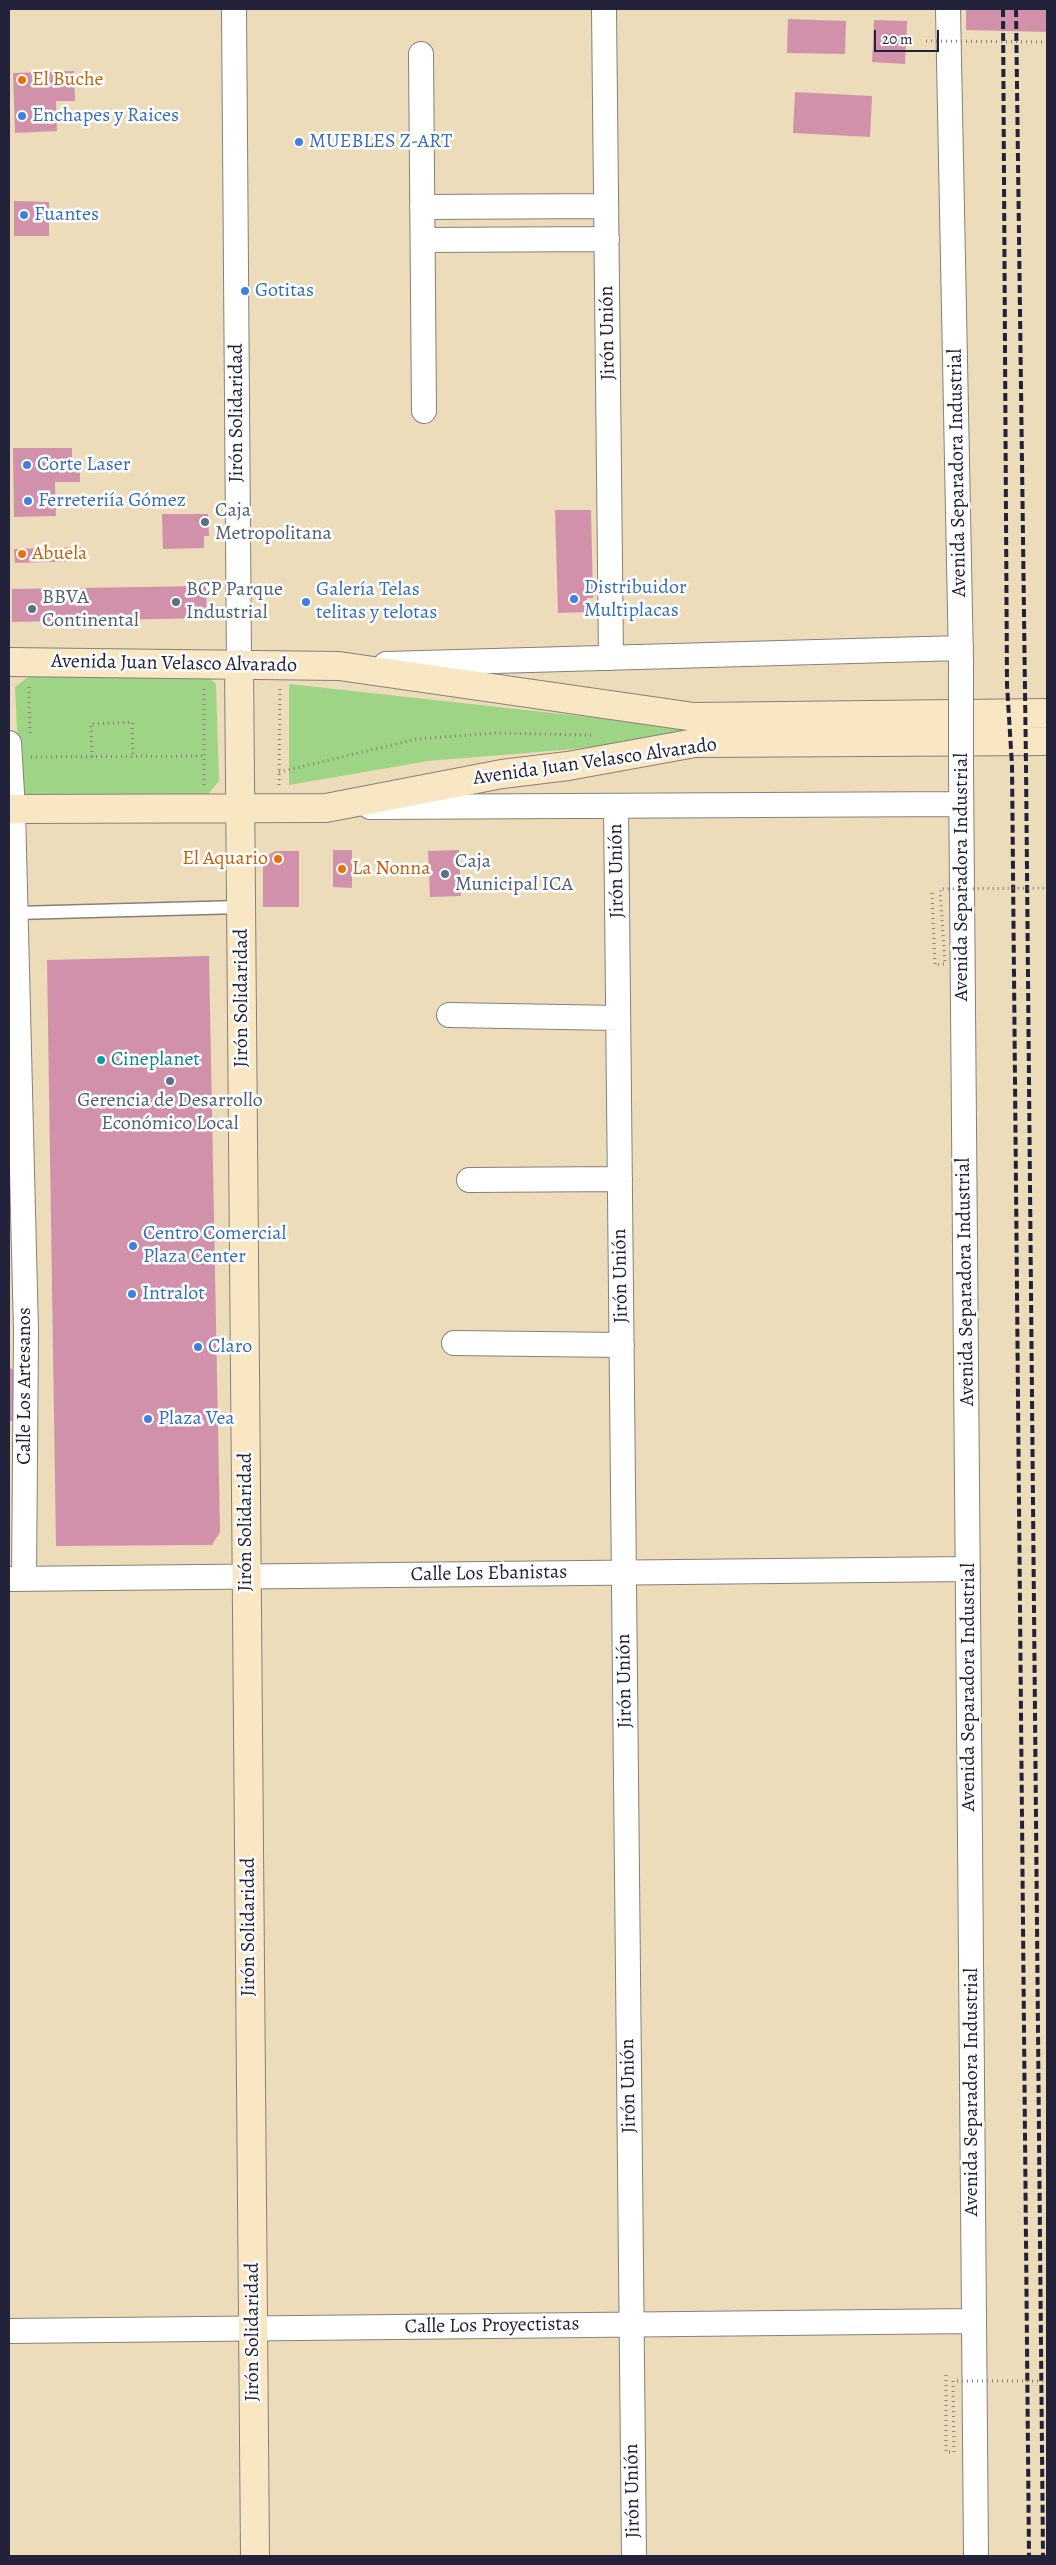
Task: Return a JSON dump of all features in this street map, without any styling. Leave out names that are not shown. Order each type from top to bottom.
[{"type":"main road","name":"Avenida Juan Velasco Alvarado","points":[[9,662],[339,666],[694,717],[1047,713]]},
{"type":"main road","name":"Jirón Solidaridad","points":[[239,664],[254,2556]]},
{"type":"main road","name":"Avenida Juan Velasco Alvarado","points":[[11,809],[326,808],[502,774],[568,766],[696,743],[1047,741]]},
{"type":"street","name":"Jirón Solidaridad","points":[[234,9],[239,664]]},
{"type":"street","name":"Jirón Unión","points":[[604,9],[612,658]]},
{"type":"street","name":"Avenida Separadora Industrial","points":[[948,9],[961,655],[976,2556]]},
{"type":"street","points":[[421,54],[424,411]]},
{"type":"street","points":[[422,207],[606,206]]},
{"type":"street","points":[[422,240],[606,239]]},
{"type":"street","name":"Avenida Juan Velasco Alvarado","points":[[339,666],[612,658],[961,655]]},
{"type":"street","name":"Calle Los Artesanos","points":[[9,743],[16,914],[13,958],[17,1332],[17,1579]]},
{"type":"street","name":"Avenida Juan Velasco Alvarado","points":[[326,808],[961,804]]},
{"type":"street","name":"Jirón Unión","points":[[616,806],[634,2556]]},
{"type":"street","points":[[449,1015],[618,1018]]},
{"type":"street","points":[[469,1180],[620,1179]]},
{"type":"street","points":[[454,1343],[622,1345]]},
{"type":"street","name":"Calle Los Ebanistas","points":[[17,1579],[968,1569]]},
{"type":"street","name":"Calle Los Proyectistas","points":[[9,2331],[974,2321]]},
{"type":"lane","points":[[16,914],[241,907]]},
{"type":"path","points":[[926,41],[1047,42]]},
{"type":"path","points":[[204,664],[204,808]]},
{"type":"path","points":[[279,808],[281,665]]},
{"type":"path","points":[[92,757],[91,724],[132,722],[133,756]]},
{"type":"path","points":[[279,772],[418,739],[495,733],[595,735]]},
{"type":"path","points":[[30,757],[204,756]]},
{"type":"path","points":[[932,893],[935,965],[945,964],[940,889],[1047,888]]},
{"type":"path","points":[[946,2375],[946,2452],[954,2452],[953,2381],[1047,2381]]},
{"type":"green space","points":[[32,674],[207,675],[216,684],[219,781],[208,794],[35,798],[20,791],[15,687]]},
{"type":"green space","points":[[289,684],[716,731],[574,749],[428,761],[289,785]]},
{"type":"building","points":[[966,9],[1047,9],[1047,32],[966,30]]},
{"type":"building","points":[[788,19],[846,21],[845,54],[787,53]]},
{"type":"building","points":[[874,20],[907,21],[905,64],[872,62]]},
{"type":"building","points":[[74,71],[75,101],[56,101],[57,131],[15,133],[13,73]]},
{"type":"building","points":[[795,92],[872,96],[870,137],[793,133]]},
{"type":"building","points":[[14,201],[49,202],[49,236],[14,236]]},
{"type":"building","points":[[13,448],[72,448],[72,460],[80,461],[80,482],[55,482],[56,516],[14,517]]},
{"type":"building","points":[[555,510],[591,510],[593,598],[587,598],[587,612],[558,613]]},
{"type":"building","points":[[162,514],[208,514],[209,536],[204,536],[204,548],[163,549]]},
{"type":"building","points":[[81,547],[82,561],[15,563],[14,549]]},
{"type":"building","points":[[206,586],[207,618],[12,622],[12,589]]},
{"type":"building","name":"La Nonna","points":[[333,850],[352,850],[352,888],[333,887]]},
{"type":"building","name":"Caja Municipal ICA","points":[[459,850],[461,896],[430,897],[428,851]]},
{"type":"building","points":[[275,851],[299,851],[299,907],[263,907],[263,863],[265,857]]},
{"type":"building","name":"Centro Comercial Plaza Center","points":[[209,956],[220,1532],[212,1545],[56,1546],[47,960]]},
{"type":"building","points":[[9,1367],[15,1371],[15,1421],[9,1421]]},
{"type":"railway","points":[[1003,9],[1007,685],[1012,765],[1029,2556]]},
{"type":"railway","points":[[1016,9],[1026,765],[1043,2556]]},
{"type":"place","name":"El Buche","points":[[22,80]]},
{"type":"place","name":"Enchapes y Raices","points":[[22,116]]},
{"type":"place","name":"MUEBLES Z-ART","points":[[299,142]]},
{"type":"place","name":"Fuantes","points":[[24,215]]},
{"type":"place","name":"Gotitas","points":[[245,291]]},
{"type":"place","name":"Corte Laser","points":[[27,465]]},
{"type":"place","name":"Ferreteriía Gómez","points":[[28,501]]},
{"type":"place","name":"Caja Metropolitana","points":[[205,522]]},
{"type":"place","name":"Abuela","points":[[22,554]]},
{"type":"place","name":"Distribuidor Multiplacas","points":[[574,599]]},
{"type":"place","name":"BCP Parque Industrial","points":[[176,602]]},
{"type":"place","name":"Galería Telas telitas y telotas","points":[[306,602]]},
{"type":"place","name":"BBVA Continental","points":[[32,609]]},
{"type":"place","name":"El Aquario","points":[[278,859]]},
{"type":"place","name":"La Nonna","points":[[342,869]]},
{"type":"place","name":"Caja Municipal ICA","points":[[445,874]]},
{"type":"place","name":"Cineplanet","points":[[101,1060]]},
{"type":"place","name":"Gerencia de Desarrollo Económico Local","points":[[170,1081]]},
{"type":"place","name":"Centro Comercial Plaza Center","points":[[133,1246]]},
{"type":"place","name":"Intralot","points":[[132,1294]]},
{"type":"place","name":"Claro","points":[[198,1347]]},
{"type":"place","name":"Plaza Vea","points":[[148,1419]]}]
